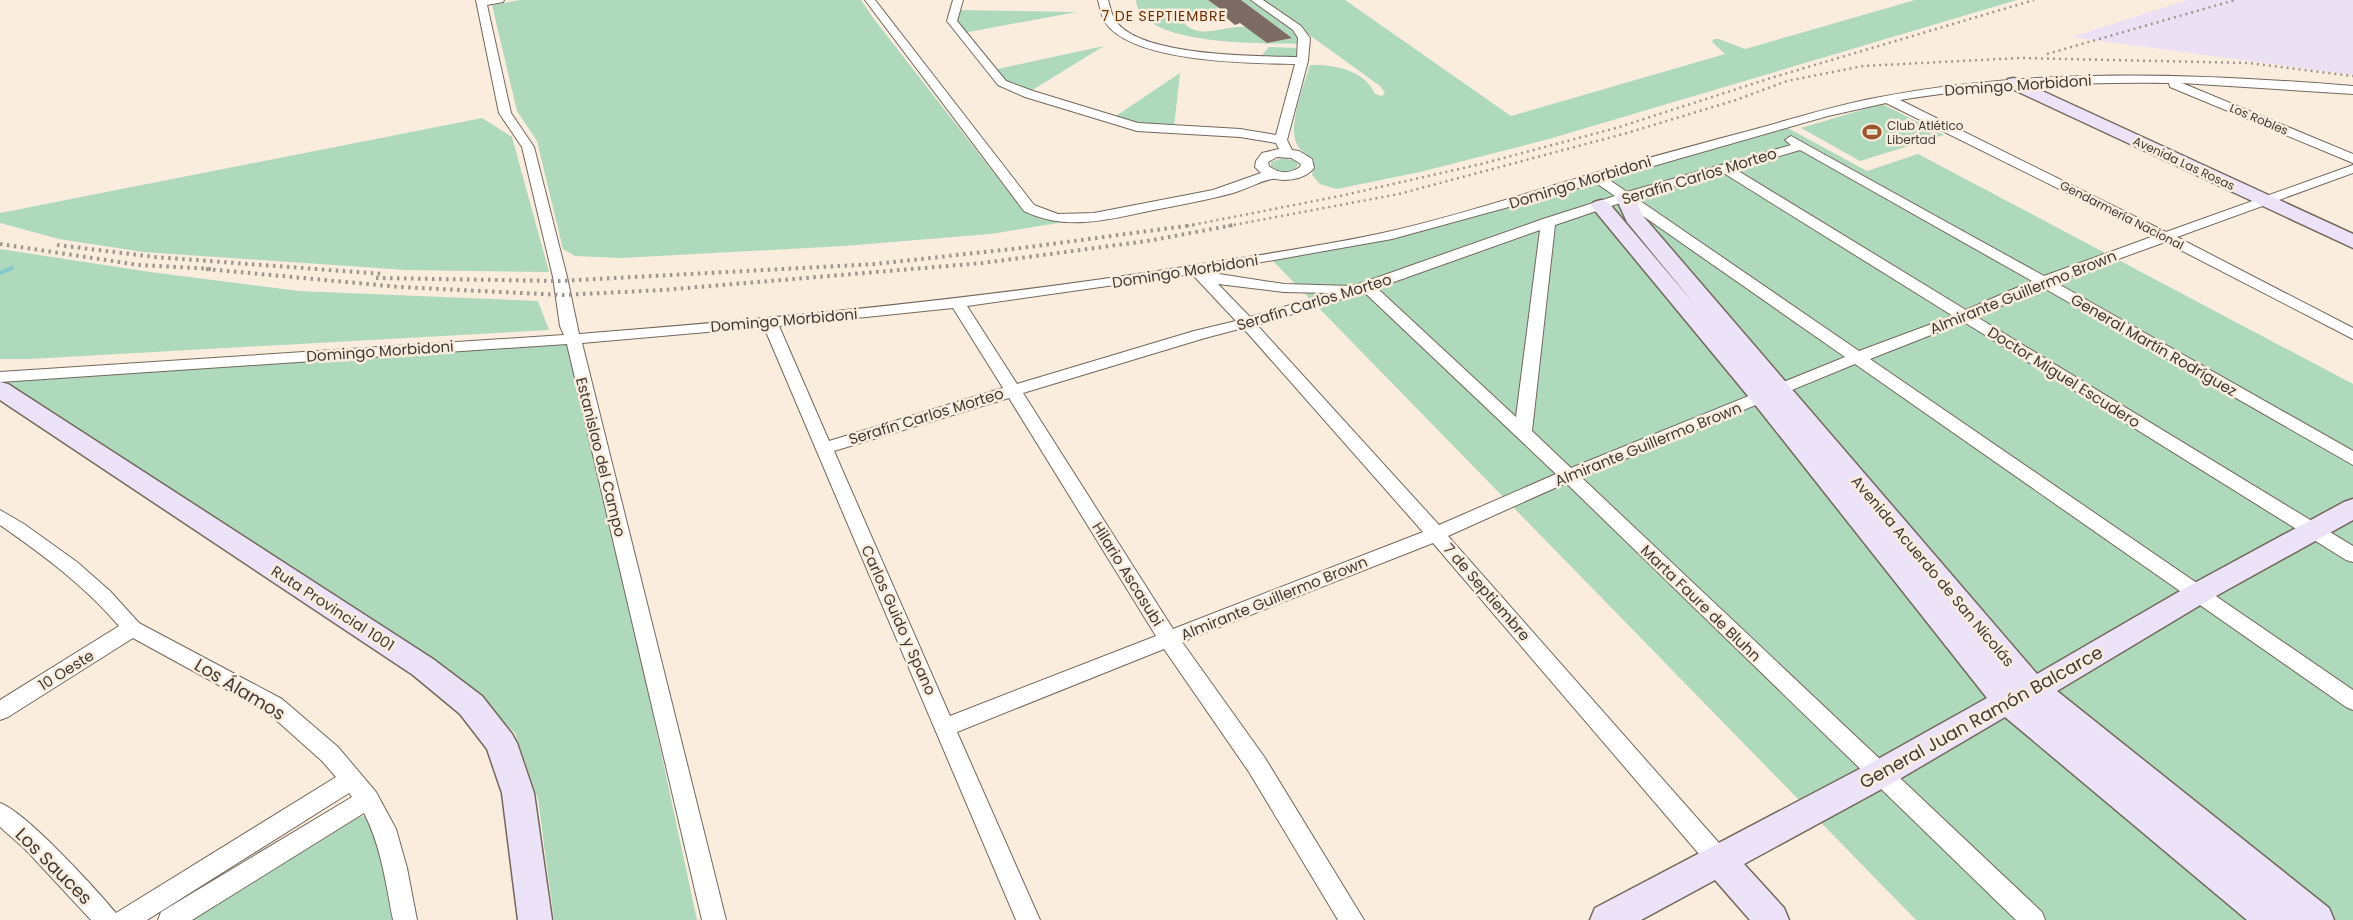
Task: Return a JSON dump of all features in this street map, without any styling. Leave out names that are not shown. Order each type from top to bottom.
[{"type":"street","points":[[481,1],[499,0]]},
{"type":"street","points":[[870,0],[1029,208],[1043,215],[1059,218],[1089,218],[1228,191],[1256,182],[1271,174],[1293,175],[1307,168],[1308,165],[1304,159],[1287,153],[1271,154],[1262,161],[1264,169],[1271,174]]},
{"type":"street","points":[[958,0],[952,21],[1002,83],[1065,106],[1137,127],[1240,133],[1281,140]]},
{"type":"street","points":[[1103,0],[1103,11],[1112,25],[1128,37],[1160,48],[1200,56],[1302,61]]},
{"type":"street","points":[[1256,0],[1301,32],[1305,47],[1281,140],[1287,153]]},
{"type":"street","name":"Estanislao del Campo","points":[[481,1],[505,113],[528,147],[560,277],[568,326],[573,338],[714,920]]},
{"type":"street","name":"Domingo Morbidoni","points":[[0,377],[573,338],[1018,296],[1200,274],[1387,236],[1484,211],[1771,129],[1874,102],[1980,85],[2118,78],[2238,82],[2353,90]]},
{"type":"street","name":"Los Robles","points":[[2164,80],[2353,159]]},
{"type":"street","name":"Avenida Las Rosas","points":[[2014,84],[2353,242]]},
{"type":"street","name":"Gendarmería Nacional","points":[[1890,100],[2164,236],[2353,334]]},
{"type":"street","name":"General Martín Rodríguez","points":[[1771,129],[2043,281],[2353,459]]},
{"type":"street","name":"Serafín Carlos Morteo","points":[[824,448],[1012,389],[1200,334],[1248,324],[1364,288],[1548,222],[1801,146]]},
{"type":"street","name":"Doctor Miguel Escudero","points":[[1724,168],[2353,554]]},
{"type":"street","name":"Almirante Guillermo Brown","points":[[946,727],[1436,534],[1569,476],[1770,393],[1966,316],[2043,281],[2353,169]]},
{"type":"street","points":[[1596,178],[2353,701]]},
{"type":"street","name":"Avenida Acuerdo de San Nicolás","points":[[1626,198],[1634,218],[1770,393],[2021,696],[2273,920]]},
{"type":"street","name":"Avenida Acuerdo de San Nicolás","points":[[1601,206],[1770,393]]},
{"type":"street","points":[[1523,433],[1548,222]]},
{"type":"street","points":[[1200,274],[1284,288],[1364,288]]},
{"type":"street","name":"7 de Septiembre","points":[[1200,274],[1248,324],[1436,534],[1772,920]]},
{"type":"street","name":"Marta Faure de Bluhn","points":[[1364,288],[1569,476],[2033,920]]},
{"type":"street","name":"Hilario Ascasubi","points":[[957,302],[1169,640],[1257,765],[1352,920]]},
{"type":"street","name":"Carlos Guido y Spano","points":[[769,321],[1028,920]]},
{"type":"street","name":"Ruta Provincial 1001","points":[[0,389],[423,667],[471,705],[501,742],[518,793],[535,920]]},
{"type":"street","name":"General Juan Ramón Balcarce","points":[[1607,920],[1880,774],[2021,696],[2197,594],[2315,531],[2353,508]]},
{"type":"street","name":"Los Álamos","points":[[0,516],[58,556],[122,615],[132,628],[274,705],[330,754],[368,799],[384,829],[395,868],[405,920]]},
{"type":"street","name":"10 Oeste","points":[[0,711],[132,628]]},
{"type":"street","name":"Avenida Acuerdo de San Nicolás","points":[[2021,696],[2317,920]]},
{"type":"street","points":[[125,920],[352,779]]},
{"type":"street","points":[[170,920],[368,799]]},
{"type":"street","name":"Los Sauces","points":[[0,813],[34,843],[107,920]]},
{"type":"shaded area","points":[[2187,0],[2353,0],[2353,75],[2072,37]]},
{"type":"green space","points":[[520,0],[861,0],[1024,212],[1044,219],[1065,222],[990,234],[844,246],[621,258],[575,256],[563,249],[537,141],[517,111],[492,5]]},
{"type":"green space","points":[[1136,0],[1208,0],[1218,8],[1187,18],[1185,24],[1191,29],[1214,31],[1245,27],[1267,43],[1292,38],[1241,0],[1251,0],[1293,30],[1299,37],[1300,44],[1261,43],[1234,42],[1181,34],[1158,27],[1143,15]]},
{"type":"green space","points":[[1261,0],[1345,0],[1511,116],[1725,54],[1712,42],[1714,39],[1719,39],[1745,49],[1915,0],[2017,0],[1549,139],[1420,172],[1337,189],[1320,184],[1312,175],[1314,160],[1300,149],[1294,137],[1295,116],[1310,65],[1338,67],[1348,70],[1364,79],[1375,94],[1382,96],[1385,93],[1380,86]]},
{"type":"green space","points":[[956,10],[1077,12],[963,33],[954,21]]},
{"type":"green space","points":[[1104,46],[1029,92],[1005,82],[993,70]]},
{"type":"green space","points":[[1269,47],[1299,48],[1295,57],[1291,59],[1261,56]]},
{"type":"green space","points":[[1180,73],[1174,127],[1139,125],[1113,118]]},
{"type":"green space","name":"Club Atlético Libertad","points":[[1882,104],[1944,135],[1860,161],[1801,128]]},
{"type":"green space","points":[[482,118],[512,137],[549,272],[406,270],[143,252],[59,239],[0,223],[0,213]]},
{"type":"green space","points":[[1784,126],[1867,171],[1918,154],[2353,384],[2353,920],[1916,920],[1270,258],[1387,236]]},
{"type":"green space","points":[[1283,158],[1296,161],[1298,165],[1289,171],[1278,170],[1271,166],[1271,162]]},
{"type":"green space","points":[[0,249],[150,272],[299,291],[538,301],[549,330],[30,359],[0,359]]},
{"type":"green space","points":[[568,344],[638,645],[697,920],[554,920],[538,799],[515,733],[461,683],[132,466],[0,382],[0,380]]},
{"type":"green space","points":[[369,816],[384,871],[392,920],[182,920],[348,817]]},
{"type":"building","points":[[1208,0],[1241,0],[1292,38],[1267,43],[1240,23],[1235,25],[1219,12],[1223,11]]},
{"type":"waterway","points":[[0,273],[12,268]]},
{"type":"railway","points":[[1190,225],[1340,196],[1481,164],[1616,128],[1774,77],[2034,0]]},
{"type":"railway","points":[[2047,54],[2235,0]]},
{"type":"railway","points":[[1228,226],[1399,194],[1627,133],[1736,100],[1787,81],[1863,66],[2020,58],[2249,63],[2353,76]]},
{"type":"railway","points":[[376,278],[560,281],[876,264],[1029,247],[1190,225]]},
{"type":"railway","points":[[206,269],[400,287],[562,295],[663,290],[983,263],[1147,241],[1234,225]]},
{"type":"railway","points":[[0,244],[139,265],[213,269]]},
{"type":"railway","points":[[57,245],[155,257],[383,274]]},
{"type":"place","name":"Club Atlético Libertad","points":[[1872,132]]},
{"type":"district","name":"7 DE SEPTIEMBRE","points":[[1164,16]]}]
